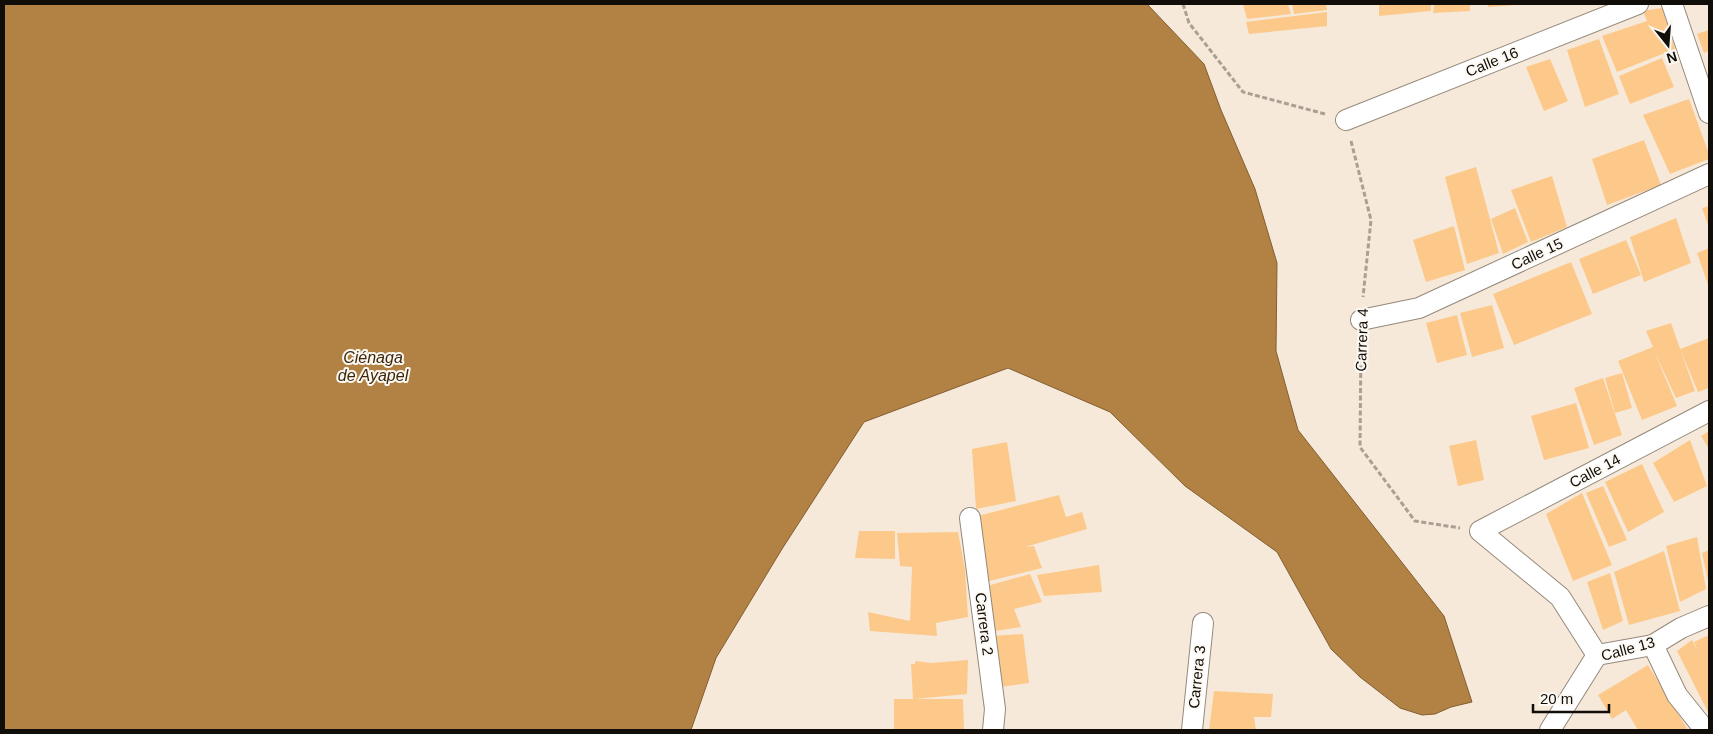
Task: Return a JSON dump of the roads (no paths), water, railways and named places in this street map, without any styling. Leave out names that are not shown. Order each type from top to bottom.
[{"type":"street","name":"Calle 16","points":[[1346,120],[1638,4]]},
{"type":"street","points":[[1672,4],[1709,113]]},
{"type":"street","name":"Calle 15","points":[[1361,320],[1419,308],[1709,174]]},
{"type":"street","name":"Calle 14","points":[[1597,655],[1560,597],[1480,531],[1709,411]]},
{"type":"street","name":"Carrera 2","points":[[970,518],[995,709],[993,730]]},
{"type":"street","name":"Calle 13","points":[[1550,730],[1597,655],[1653,645],[1681,628],[1709,616]]},
{"type":"street","name":"Carrera 3","points":[[1192,730],[1202,623]]},
{"type":"street","points":[[1653,645],[1678,695],[1705,730]]},
{"type":"water","name":"Ciénaga de Ayapel","points":[[4,4],[1147,4],[1204,64],[1221,110],[1255,189],[1277,263],[1276,351],[1298,430],[1444,616],[1472,702],[1451,707],[1435,714],[1422,715],[1400,708],[1360,677],[1331,649],[1277,552],[1185,486],[1110,412],[1008,368],[864,422],[782,549],[716,658],[691,730],[4,730]]}]
